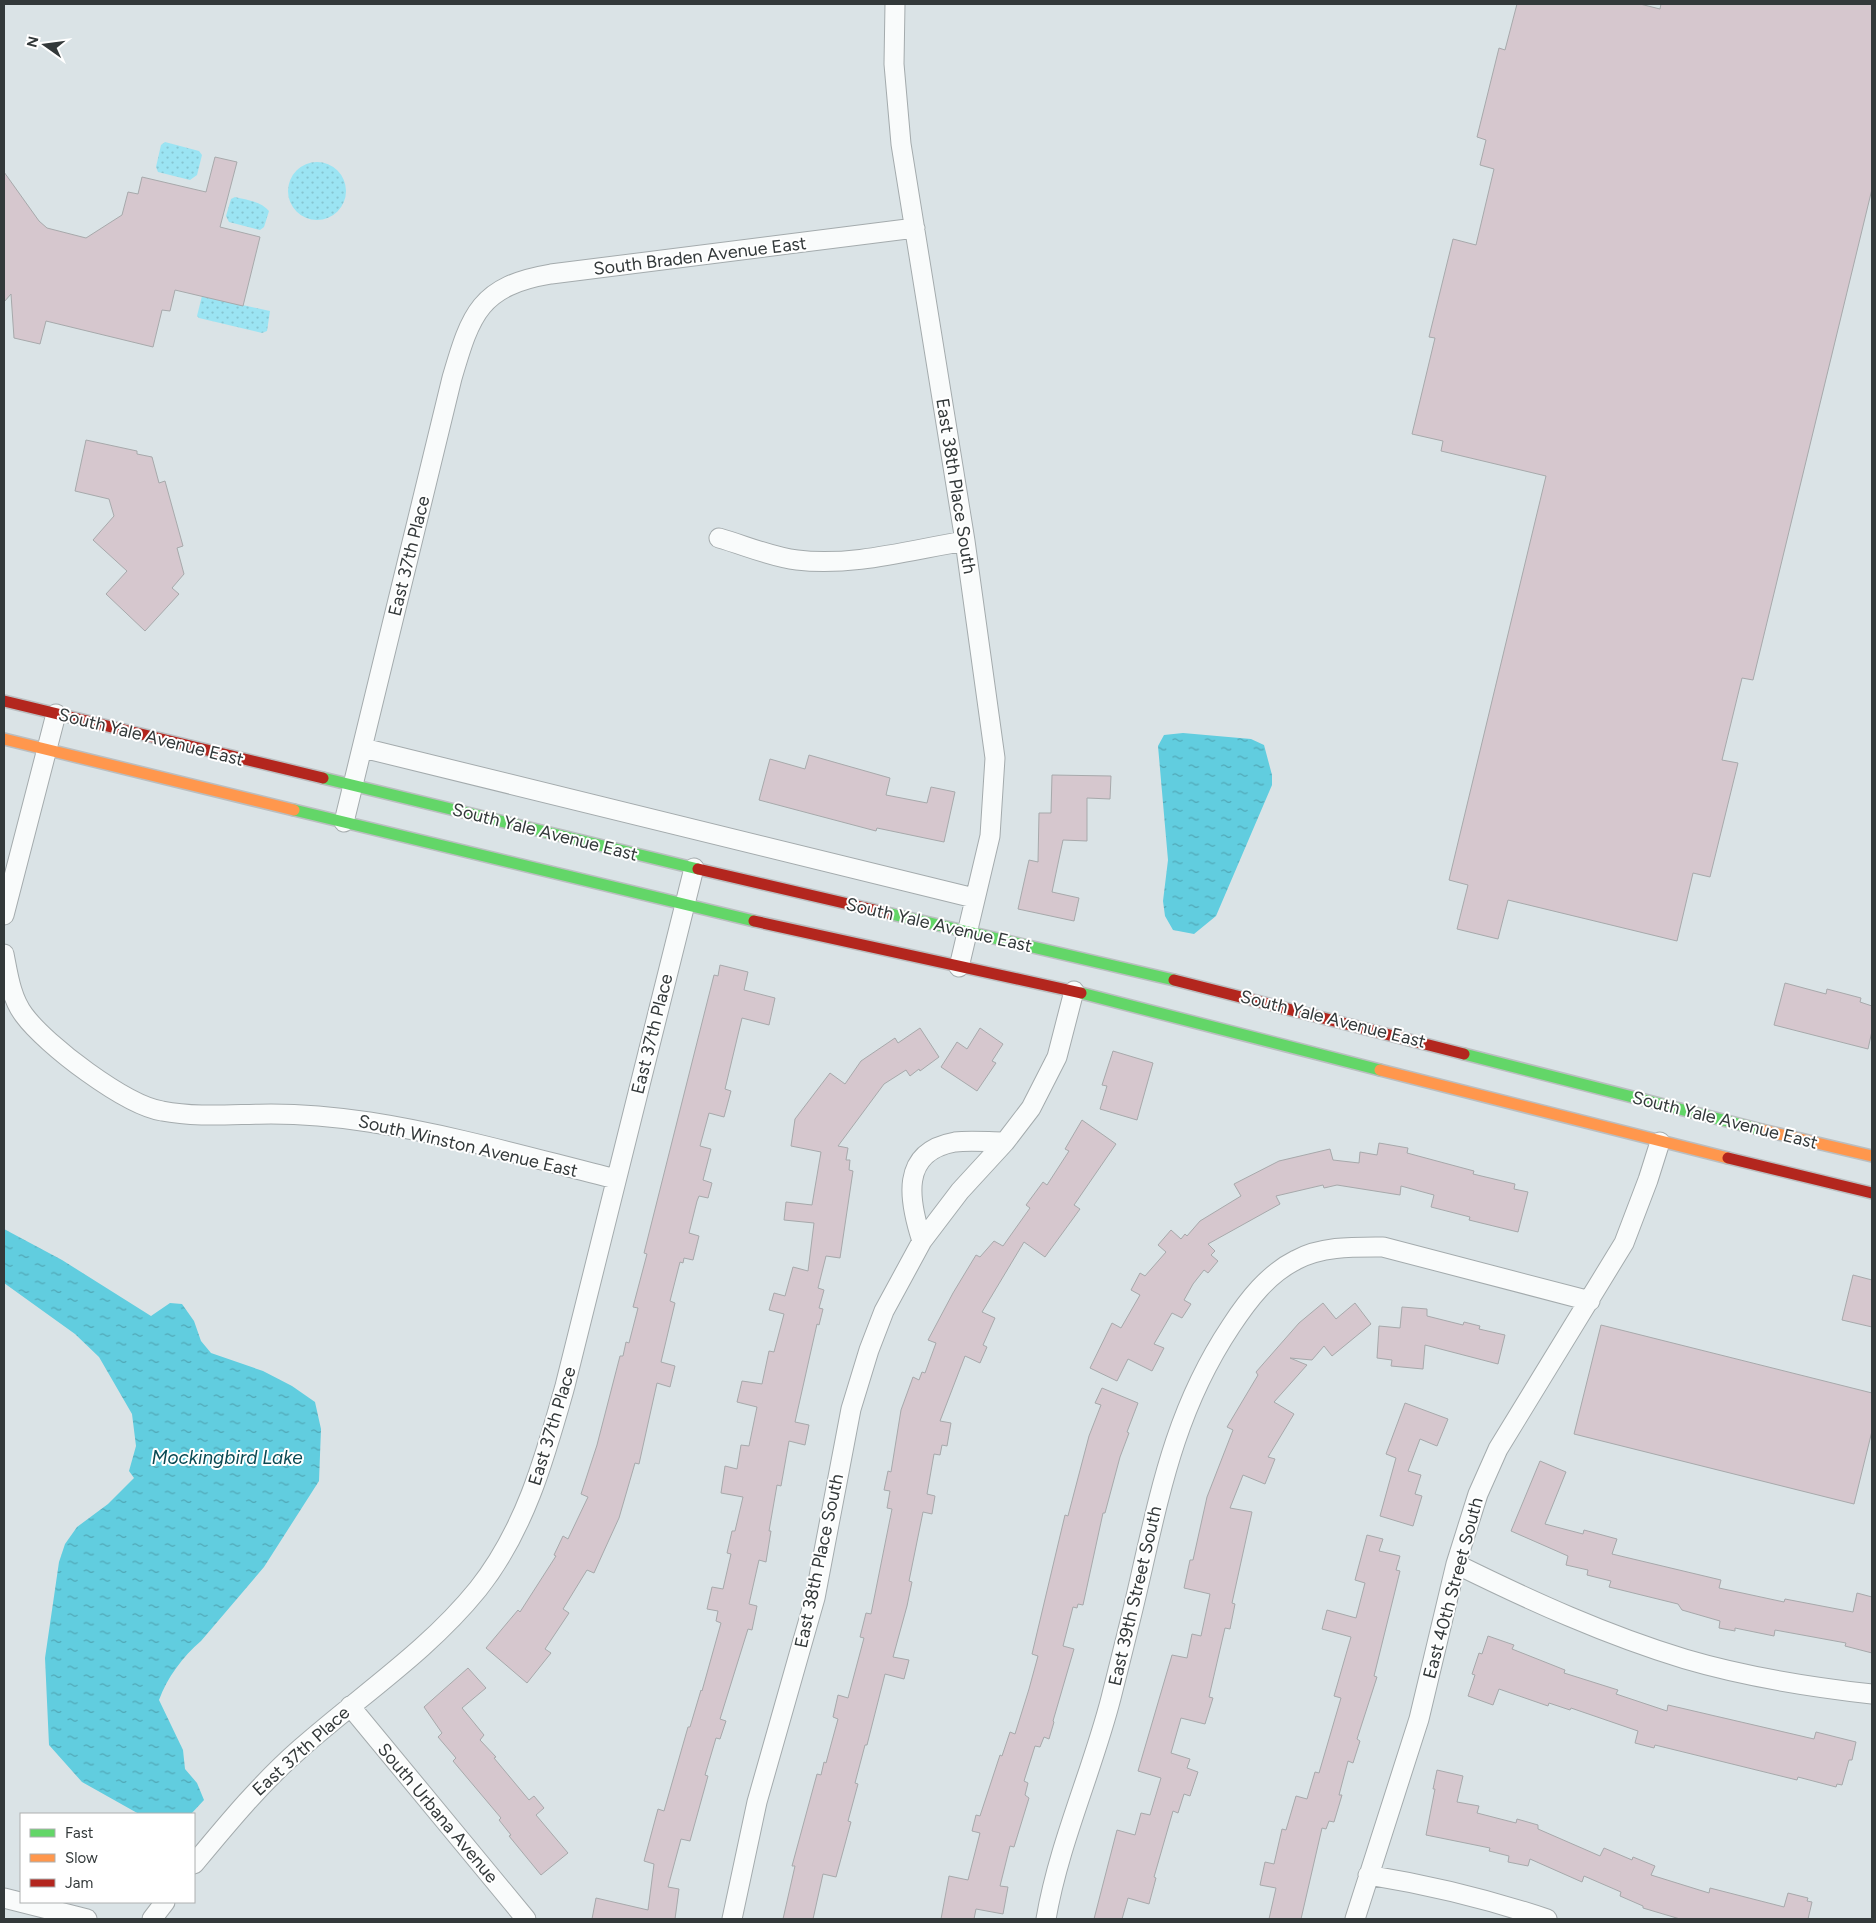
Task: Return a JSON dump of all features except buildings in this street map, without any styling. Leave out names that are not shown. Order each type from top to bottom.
[{"type":"main road","name":"South Yale Avenue East","points":[[4,701],[694,868],[1254,999],[1680,1110],[1872,1156]]},
{"type":"main road","name":"South Yale Avenue East","points":[[4,739],[684,906],[1074,991],[1660,1142],[1872,1193]]},
{"type":"street","name":"East 38th Place South","points":[[895,4],[894,64],[901,144],[965,541],[995,758],[990,836],[974,898],[960,966]]},
{"type":"street","name":"South Braden Avenue East","points":[[490,296],[526,279],[551,274],[915,228]]},
{"type":"street","name":"East 37th Place","points":[[344,822],[452,378],[472,320],[490,296]]},
{"type":"street","points":[[719,538],[796,560],[822,561],[851,560],[965,541]]},
{"type":"street","points":[[4,915],[56,714]]},
{"type":"street","name":"South Yale Avenue East","points":[[363,748],[974,898]]},
{"type":"street","name":"East 37th Place","points":[[195,1863],[249,1798],[300,1749],[417,1652],[448,1623],[478,1588],[507,1545],[530,1498],[546,1451],[694,868]]},
{"type":"street","name":"South Winston Avenue East","points":[[4,954],[10,984],[23,1014],[64,1055],[135,1102],[158,1111],[212,1116],[325,1115],[405,1127],[616,1179]]},
{"type":"street","name":"East 38th Place South","points":[[732,1919],[757,1802],[815,1598],[851,1409],[869,1350],[884,1311],[922,1241],[960,1191],[1005,1142],[1031,1108],[1057,1057],[1074,991]]},
{"type":"street","points":[[922,1241],[913,1214],[911,1189],[916,1169],[924,1154],[938,1147],[956,1142],[1005,1142]]},
{"type":"street","name":"East 40th Street South","points":[[1355,1919],[1419,1719],[1456,1564],[1478,1494],[1498,1449],[1590,1301],[1624,1242],[1648,1180],[1660,1142]]},
{"type":"street","name":"East 39th Street South","points":[[1046,1919],[1052,1884],[1110,1701],[1162,1484],[1176,1435],[1195,1389],[1215,1350],[1259,1288],[1296,1260],[1350,1247],[1383,1247],[1590,1301]]},
{"type":"street","points":[[1456,1564],[1530,1600],[1598,1628],[1686,1659],[1768,1680],[1872,1694]]},
{"type":"street","name":"South Urbana Avenue","points":[[350,1706],[526,1919]]},
{"type":"street","points":[[1368,1874],[1438,1886],[1548,1919]]},
{"type":"street","points":[[4,1898],[20,1902]]},
{"type":"street","points":[[24,1903],[87,1919]]},
{"type":"street","points":[[152,1919],[164,1903]]},
{"type":"shaded area","points":[[165,142],[199,151],[202,155],[197,175],[190,180],[158,172],[156,167],[161,145]]},
{"type":"shaded area","points":[[317,162],[328,164],[341,175],[346,191],[344,202],[333,215],[317,220],[306,218],[293,207],[288,191],[290,180],[301,167]]},
{"type":"shaded area","points":[[235,197],[258,203],[269,211],[264,227],[260,230],[229,222],[226,216],[231,199]]},
{"type":"shaded area","points":[[202,296],[270,311],[267,331],[262,333],[199,318],[197,316]]},
{"type":"water","points":[[1183,733],[1251,739],[1264,745],[1272,775],[1272,785],[1216,916],[1194,934],[1173,930],[1165,916],[1163,901],[1168,860],[1158,746],[1164,735]]},
{"type":"water","name":"Mockingbird Lake","points":[[4,1229],[62,1260],[151,1316],[170,1303],[182,1304],[194,1321],[201,1341],[211,1353],[263,1371],[292,1386],[315,1402],[321,1429],[319,1481],[264,1567],[201,1641],[182,1660],[166,1684],[159,1700],[183,1750],[185,1769],[197,1783],[204,1800],[192,1813],[137,1813],[82,1782],[49,1745],[45,1658],[59,1562],[65,1544],[77,1527],[108,1504],[134,1478],[129,1471],[136,1446],[132,1414],[99,1357],[75,1334],[4,1283]]},
{"type":"traffic: fast","points":[[323,778],[698,869]]},
{"type":"traffic: fast","points":[[294,810],[754,921]]},
{"type":"traffic: fast","points":[[887,913],[1174,980]]},
{"type":"traffic: fast","points":[[1081,993],[1380,1070]]},
{"type":"traffic: fast","points":[[1464,1054],[1762,1130]]},
{"type":"traffic: slow","points":[[4,739],[294,810]]},
{"type":"traffic: slow","points":[[1380,1070],[1728,1158]]},
{"type":"traffic: slow","points":[[1762,1130],[1872,1156]]},
{"type":"traffic: jam","points":[[4,701],[323,778]]},
{"type":"traffic: jam","points":[[698,869],[887,913]]},
{"type":"traffic: jam","points":[[754,921],[1081,993]]},
{"type":"traffic: jam","points":[[1174,980],[1464,1054]]},
{"type":"traffic: jam","points":[[1728,1158],[1872,1193]]}]
